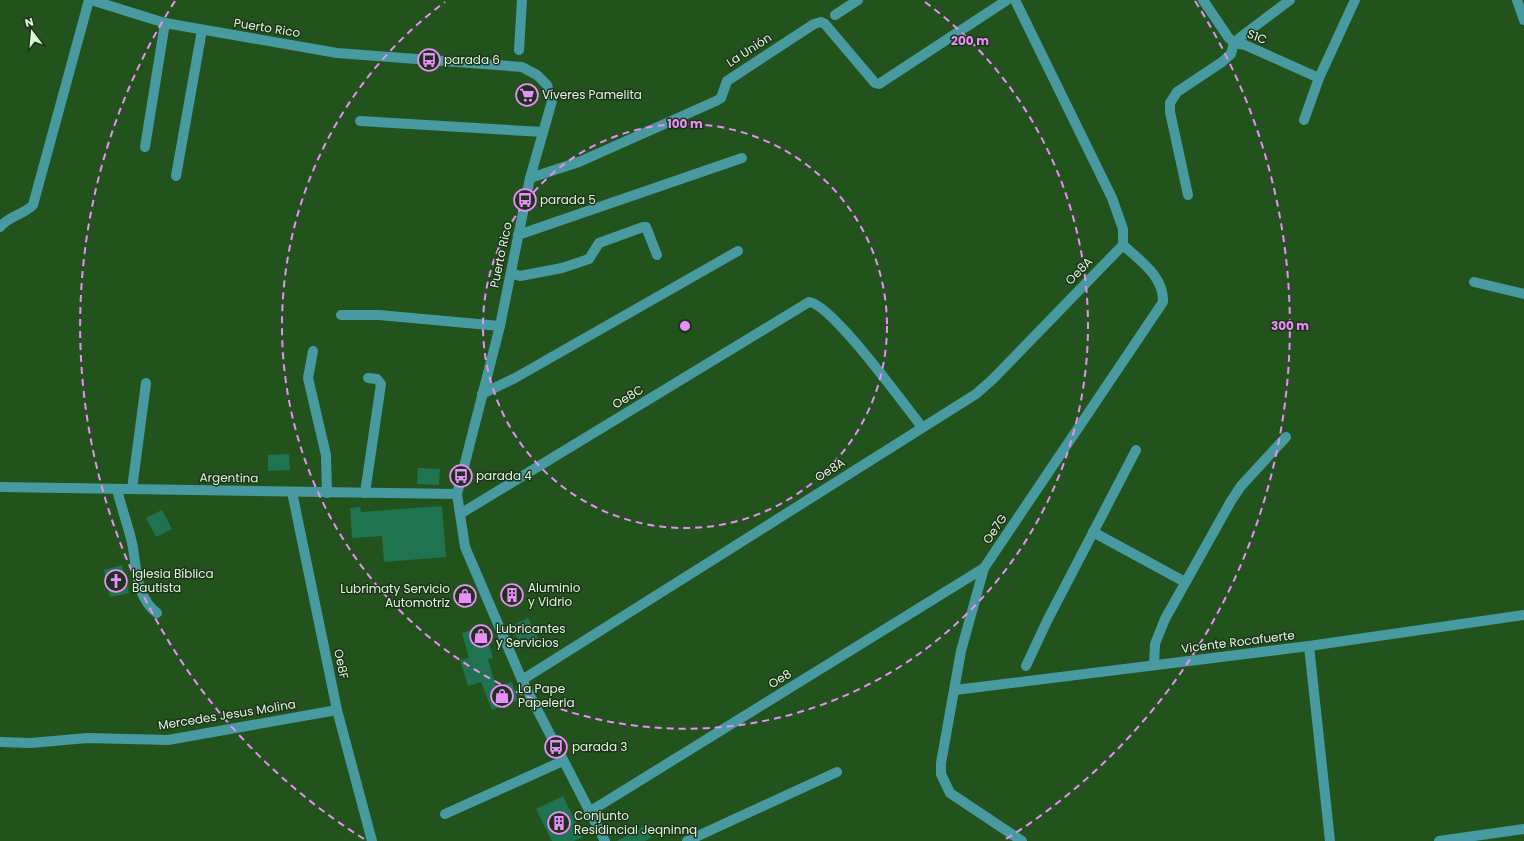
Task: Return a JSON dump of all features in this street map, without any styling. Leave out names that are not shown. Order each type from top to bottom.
[{"type":"street","name":"Puerto Rico","points":[[90,0],[165,23],[337,52],[522,67],[537,75],[547,85],[551,93],[552,101],[530,178],[500,326],[457,494],[465,547],[522,680],[602,840]]},
{"type":"street","points":[[0,227],[6,220],[27,210],[33,205],[90,0]]},
{"type":"street","points":[[519,50],[522,0]]},
{"type":"street","points":[[835,15],[858,0]]},
{"type":"street","name":"La Unión","points":[[530,178],[578,162],[716,101],[720,98],[726,81],[814,24],[821,22],[825,24],[875,83],[883,83],[1007,0]]},
{"type":"street","points":[[1015,0],[1112,198],[1123,229],[1123,245]]},
{"type":"street","name":"S1C","points":[[1204,0],[1228,38],[1234,43],[1245,45],[1319,78]]},
{"type":"street","points":[[1188,195],[1170,103],[1177,92],[1231,54],[1234,43],[1290,0]]},
{"type":"street","points":[[1304,120],[1319,78],[1354,0]]},
{"type":"street","points":[[1517,0],[1524,20]]},
{"type":"street","points":[[145,147],[165,23]]},
{"type":"street","points":[[176,176],[202,30]]},
{"type":"street","points":[[360,121],[543,132]]},
{"type":"street","points":[[518,235],[742,158]]},
{"type":"street","points":[[510,273],[520,276],[562,268],[589,259],[599,243],[643,227],[646,227],[649,231],[657,255]]},
{"type":"street","name":"Oe8A","points":[[522,680],[976,394],[988,384],[1123,245]]},
{"type":"street","name":"Oe7G","points":[[1022,841],[950,793],[941,774],[941,763],[956,690],[961,651],[984,568],[1163,302],[1164,293],[1157,278],[1123,245]]},
{"type":"street","points":[[482,394],[515,378],[738,251]]},
{"type":"street","points":[[1474,282],[1524,294]]},
{"type":"street","name":"Oe8C","points":[[460,514],[809,302],[820,308],[855,343],[887,381],[922,427]]},
{"type":"street","points":[[341,315],[379,315],[500,326]]},
{"type":"street","points":[[313,351],[308,378],[326,455],[328,493]]},
{"type":"street","points":[[366,493],[381,384],[377,379],[368,378]]},
{"type":"street","points":[[132,489],[146,384]]},
{"type":"street","points":[[1154,665],[1154,649],[1156,639],[1185,582],[1238,491],[1286,437]]},
{"type":"street","points":[[1026,666],[1136,450]]},
{"type":"street","name":"Argentina","points":[[0,487],[457,494]]},
{"type":"street","points":[[117,489],[132,542],[142,594],[148,606],[157,612]]},
{"type":"street","name":"Oe8F","points":[[292,492],[337,710],[372,841]]},
{"type":"street","points":[[1093,532],[1185,582]]},
{"type":"street","name":"Oe8","points":[[589,812],[984,568]]},
{"type":"street","name":"Vicente Rocafuerte","points":[[956,690],[1309,646],[1524,615]]},
{"type":"street","points":[[1309,646],[1330,841]]},
{"type":"street","name":"Mercedes Jesus Molina","points":[[0,742],[31,743],[88,738],[168,740],[337,710]]},
{"type":"street","points":[[445,814],[563,761]]},
{"type":"street","points":[[687,841],[837,772]]},
{"type":"street","points":[[1439,841],[1524,829]]},
{"type":"building","points":[[289,454],[290,470],[268,471],[268,455]]},
{"type":"building","points":[[418,468],[440,469],[439,485],[417,484]]},
{"type":"building","points":[[442,506],[446,557],[384,562],[382,536],[352,538],[350,508],[360,507],[361,512]]},
{"type":"building","points":[[162,510],[172,529],[156,537],[146,518]]},
{"type":"building","name":"Iglesia Bíblica Bautista","points":[[122,565],[129,593],[110,597],[104,570]]},
{"type":"building","name":"Lubrimaty Servicio Automotriz","points":[[468,584],[473,606],[462,608],[457,586]]},
{"type":"building","points":[[528,618],[538,638],[521,646],[511,626]]},
{"type":"building","points":[[484,626],[493,658],[488,659],[496,687],[512,682],[518,700],[492,710],[481,682],[468,686],[460,660],[469,658],[462,633]]},
{"type":"building","name":"Conjunto Residincial Jeqninnq","points":[[563,796],[583,837],[574,841],[552,841],[536,809]]},
{"type":"building","points":[[646,825],[652,837],[645,841],[617,841]]},
{"type":"place","name":"parada 6","points":[[429,60]]},
{"type":"place","name":"Víveres Pamelita","points":[[527,95]]},
{"type":"place","name":"parada 5","points":[[525,200]]},
{"type":"place","name":"parada 4","points":[[461,476]]},
{"type":"place","name":"Iglesia Bíblica Bautista","points":[[116,581]]},
{"type":"place","name":"Aluminio y Vidrio","points":[[512,595]]},
{"type":"place","name":"Lubrimaty Servicio Automotriz","points":[[465,596]]},
{"type":"place","name":"Lubricantes y Servicios","points":[[481,636]]},
{"type":"place","name":"La Pape Papeleria","points":[[502,696]]},
{"type":"place","name":"parada 3","points":[[556,747]]},
{"type":"place","name":"Conjunto Residincial Jeqninnq","points":[[559,823]]}]
